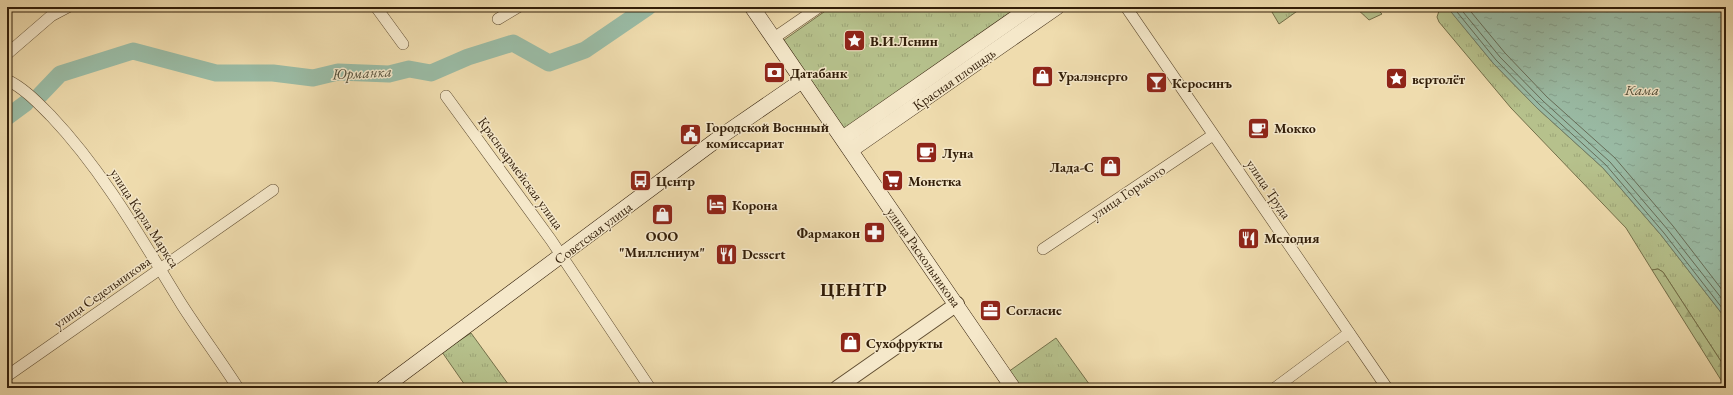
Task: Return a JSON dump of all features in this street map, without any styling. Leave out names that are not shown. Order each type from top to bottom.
[{"type":"main road","name":"улица Раскольникова","points":[[752,7],[957,304],[1013,388]]},
{"type":"main road","name":"Красная площадь","points":[[847,144],[1031,7]]},
{"type":"main road","name":"Красная площадь","points":[[847,144],[1057,7]]},
{"type":"main road","name":"Советская улица","points":[[384,388],[723,135],[803,80]]},
{"type":"street","points":[[7,54],[51,16],[68,7]]},
{"type":"street","points":[[376,7],[403,44]]},
{"type":"street","points":[[498,19],[518,7]]},
{"type":"street","points":[[774,38],[820,7]]},
{"type":"street","name":"улица Труда","points":[[1126,7],[1387,388]]},
{"type":"street","name":"улица Карла Маркса","points":[[7,80],[18,85],[40,105],[80,150],[102,178],[183,307],[238,388]]},
{"type":"street","name":"Красноармейская улица","points":[[446,96],[562,256],[650,388]]},
{"type":"street","name":"улица Горького","points":[[1043,249],[1213,135]]},
{"type":"street","name":"улица Седельникова","points":[[7,376],[161,270],[273,190]]},
{"type":"street","points":[[837,388],[957,304]]},
{"type":"street","points":[[1275,388],[1349,333]]},
{"type":"green space","points":[[831,7],[1023,7],[845,130],[784,40]]},
{"type":"green space","points":[[1269,7],[1303,7],[1279,24]]},
{"type":"green space","points":[[1355,7],[1375,7],[1382,14],[1369,20]]},
{"type":"green space","points":[[1444,8],[1449,9],[1493,63],[1537,108],[1603,168],[1661,235],[1726,319],[1726,369],[1663,272],[1658,269],[1652,270],[1626,228],[1511,108],[1439,22],[1437,17],[1439,11]]},
{"type":"green space","points":[[1658,269],[1663,272],[1726,369],[1726,388],[1652,270]]},
{"type":"green space","points":[[471,333],[511,388],[467,388],[442,352]]},
{"type":"green space","points":[[1056,338],[1092,388],[1020,388],[1008,372]]},
{"type":"water","name":"Кама","points":[[1447,7],[1726,7],[1726,319],[1661,235],[1603,168],[1537,108],[1493,63]]},
{"type":"waterway","name":"Юрманка","points":[[40,95],[60,74],[133,51],[216,73],[273,73],[313,78],[338,72],[389,74],[409,69],[431,73],[468,57],[513,43],[549,63],[585,50],[648,7]]},
{"type":"waterway","name":"Юрманка","points":[[7,117],[26,103]]},
{"type":"place","name":"В.И.Ленин","points":[[855,41]]},
{"type":"place","name":"Датабанк","points":[[774,73]]},
{"type":"place","name":"Уралэнерго","points":[[1043,76]]},
{"type":"place","name":"вертолёт","points":[[1397,79]]},
{"type":"place","name":"Керосинъ","points":[[1156,83]]},
{"type":"place","name":"Мокко","points":[[1259,128]]},
{"type":"place","name":"Городской Военный комиссариат","points":[[690,135]]},
{"type":"place","name":"Луна","points":[[927,153]]},
{"type":"place","name":"Лада-С","points":[[1110,167]]},
{"type":"place","name":"Центр","points":[[641,181]]},
{"type":"place","name":"Монетка","points":[[892,181]]},
{"type":"place","name":"Корона","points":[[717,205]]},
{"type":"place","name":"ООО \"Миллениум\"","points":[[662,214]]},
{"type":"place","name":"Фармакон","points":[[875,233]]},
{"type":"place","name":"Мелодия","points":[[1248,238]]},
{"type":"place","name":"Dessert","points":[[726,254]]},
{"type":"place","name":"Согласие","points":[[991,310]]},
{"type":"place","name":"Сухофрукты","points":[[851,343]]},
{"type":"district","name":"ЦЕНТР","points":[[854,290]]}]
